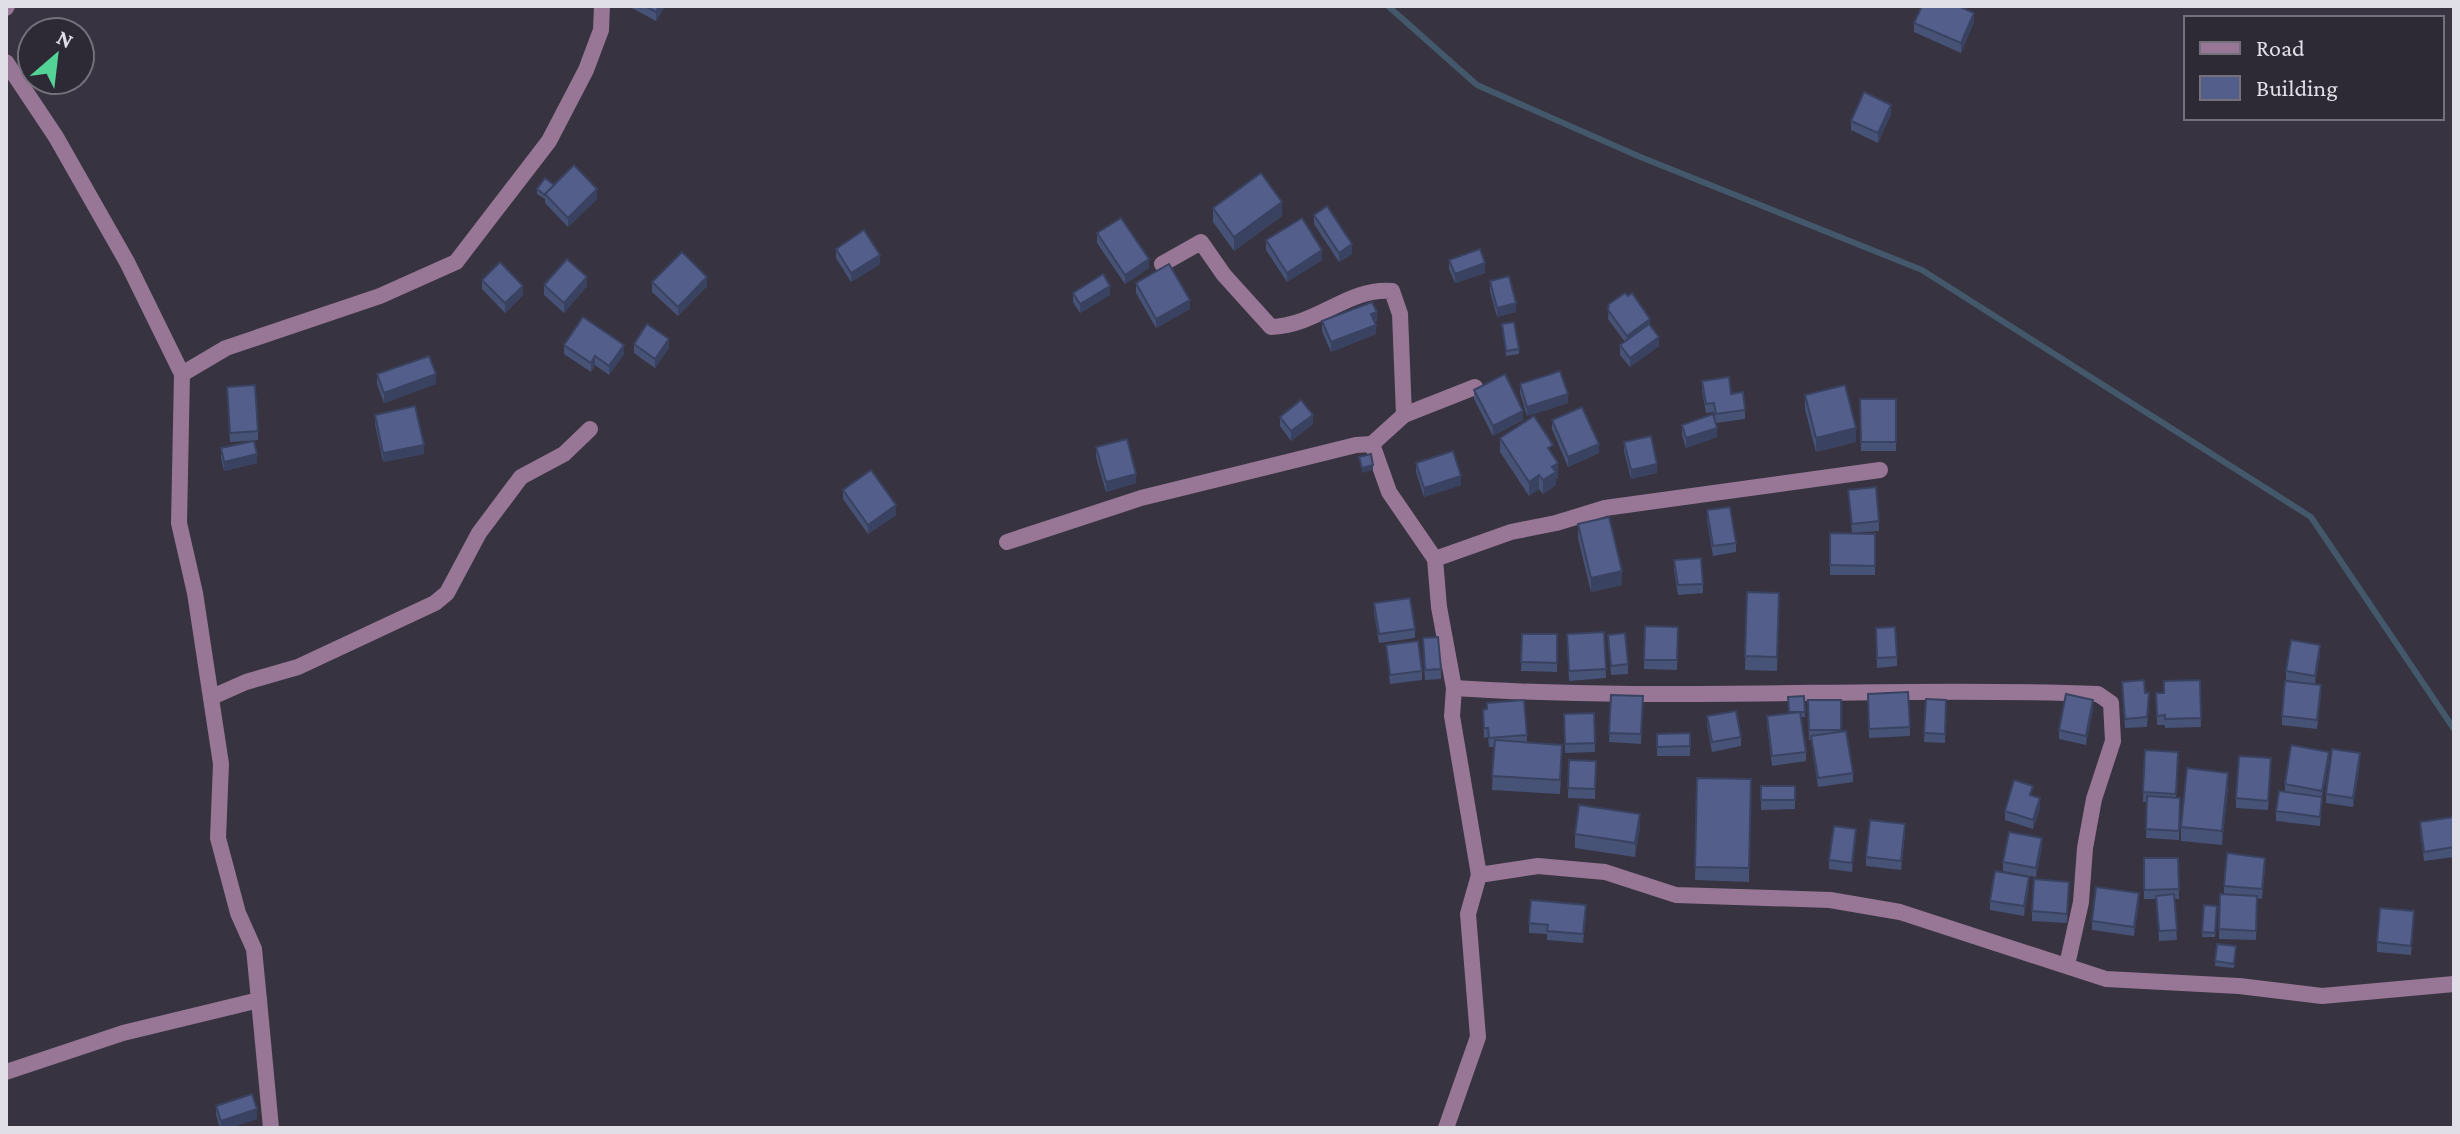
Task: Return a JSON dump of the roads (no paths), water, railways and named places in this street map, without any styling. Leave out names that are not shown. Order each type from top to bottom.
[{"type":"street","points":[[182,374],[226,348],[380,296],[456,262],[549,141],[586,70],[601,30],[602,6]]},
{"type":"street","points":[[6,62],[56,137],[127,262],[182,374],[179,523],[195,593],[221,764],[218,838],[238,913],[254,949],[271,1128]]},
{"type":"street","points":[[1162,264],[1201,242],[1224,275],[1271,327],[1295,326],[1372,289],[1392,291],[1400,314],[1404,415]]},
{"type":"street","points":[[1007,542],[1141,498],[1356,445],[1372,444],[1404,415],[1475,387]]},
{"type":"street","points":[[212,697],[246,682],[298,667],[435,603],[447,593],[479,533],[521,477],[564,454],[590,429]]},
{"type":"street","points":[[1372,444],[1389,492],[1435,559],[1439,607],[1454,688],[1452,716],[1479,875],[1468,914],[1478,1037],[1446,1128]]},
{"type":"street","points":[[1435,559],[1511,532],[1556,523],[1605,508],[1880,470]]},
{"type":"street","points":[[1454,688],[1565,695],[1757,691],[2098,694],[2111,703],[2114,732],[2094,799],[2085,848],[2081,902],[2067,965]]},
{"type":"street","points":[[1479,875],[1538,866],[1605,872],[1676,895],[1830,900],[1900,912],[2106,979],[2239,986],[2322,996],[2454,984]]},
{"type":"street","points":[[6,1072],[123,1033],[259,1000]]},
{"type":"waterway","points":[[1388,6],[1477,85],[1638,156],[1922,270],[2311,517],[2454,729]]}]
